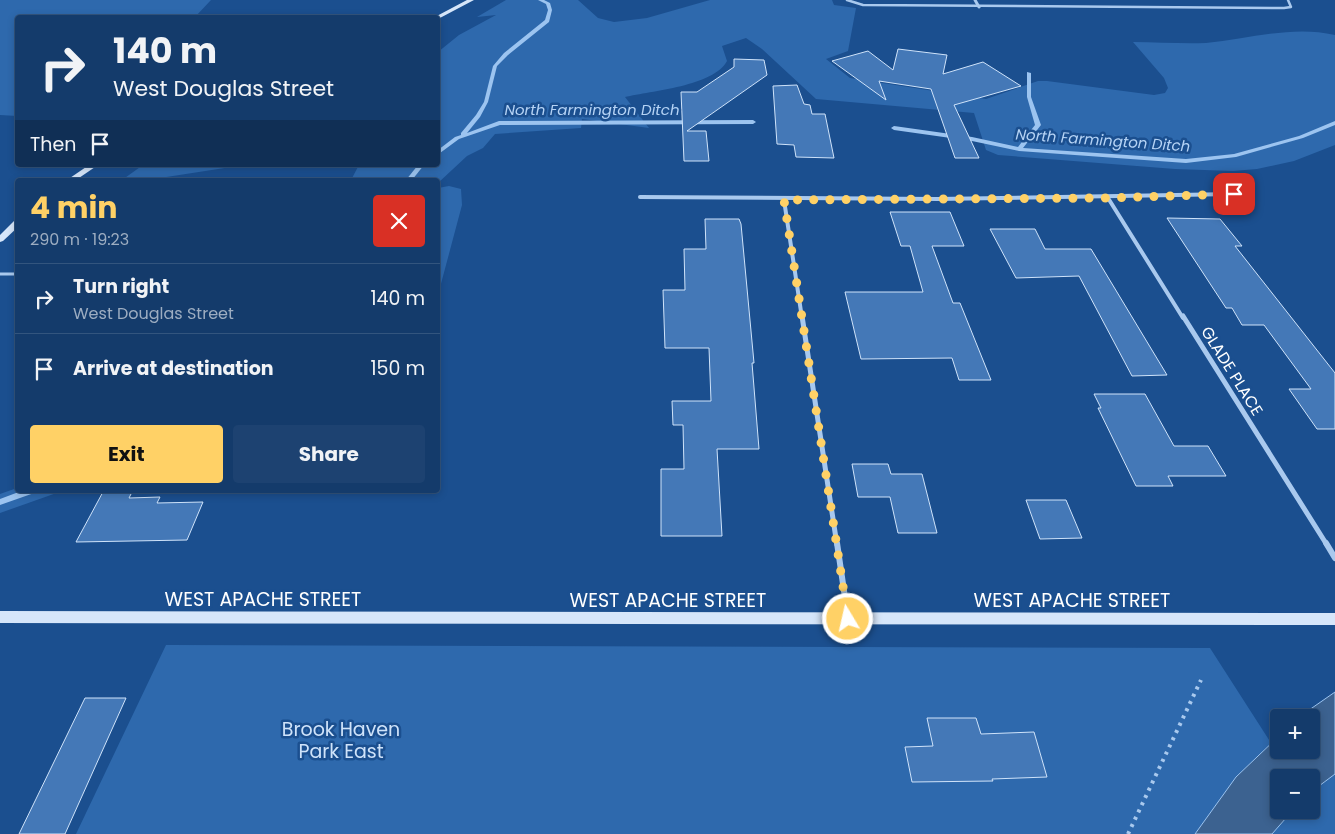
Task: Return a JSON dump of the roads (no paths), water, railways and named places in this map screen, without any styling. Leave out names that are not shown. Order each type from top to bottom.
[{"type":"main road","points":[[440,16],[471,0]]},
{"type":"main road","points":[[74,178],[91,167]]},
{"type":"main road","points":[[0,239],[15,225]]},
{"type":"main road","name":"WEST APACHE STREET","points":[[0,617],[1335,619]]},
{"type":"street","points":[[975,0],[978,7]]},
{"type":"street","points":[[640,197],[784,200],[1108,198],[1234,194]]},
{"type":"street","name":"GLADE PLACE","points":[[1108,198],[1335,558]]},
{"type":"street","points":[[784,200],[848,619]]},
{"type":"lane","points":[[848,0],[863,5],[1284,8],[1291,7],[1292,3],[1288,0]]},
{"type":"lane","points":[[0,274],[15,274]]},
{"type":"waterway","points":[[463,134],[478,116],[486,102],[495,66],[506,54],[547,21],[550,10],[548,3],[540,0]]},
{"type":"waterway","points":[[1019,149],[1038,125],[1029,97],[1029,73]]},
{"type":"waterway","name":"North Farmington Ditch","points":[[440,151],[457,138],[499,123],[753,122]]},
{"type":"waterway","name":"North Farmington Ditch","points":[[1019,149],[1186,161],[1234,156],[1301,137],[1335,123]]},
{"type":"waterway","name":"North Farmington Ditch","points":[[894,128],[972,139],[1019,149]]},
{"type":"waterway","name":"North Farmington Ditch","points":[[411,178],[419,167]]},
{"type":"waterway","name":"North Farmington Ditch","points":[[0,502],[26,493]]},
{"type":"park label","name":"Brook Haven Park East","points":[[341,740]]}]
